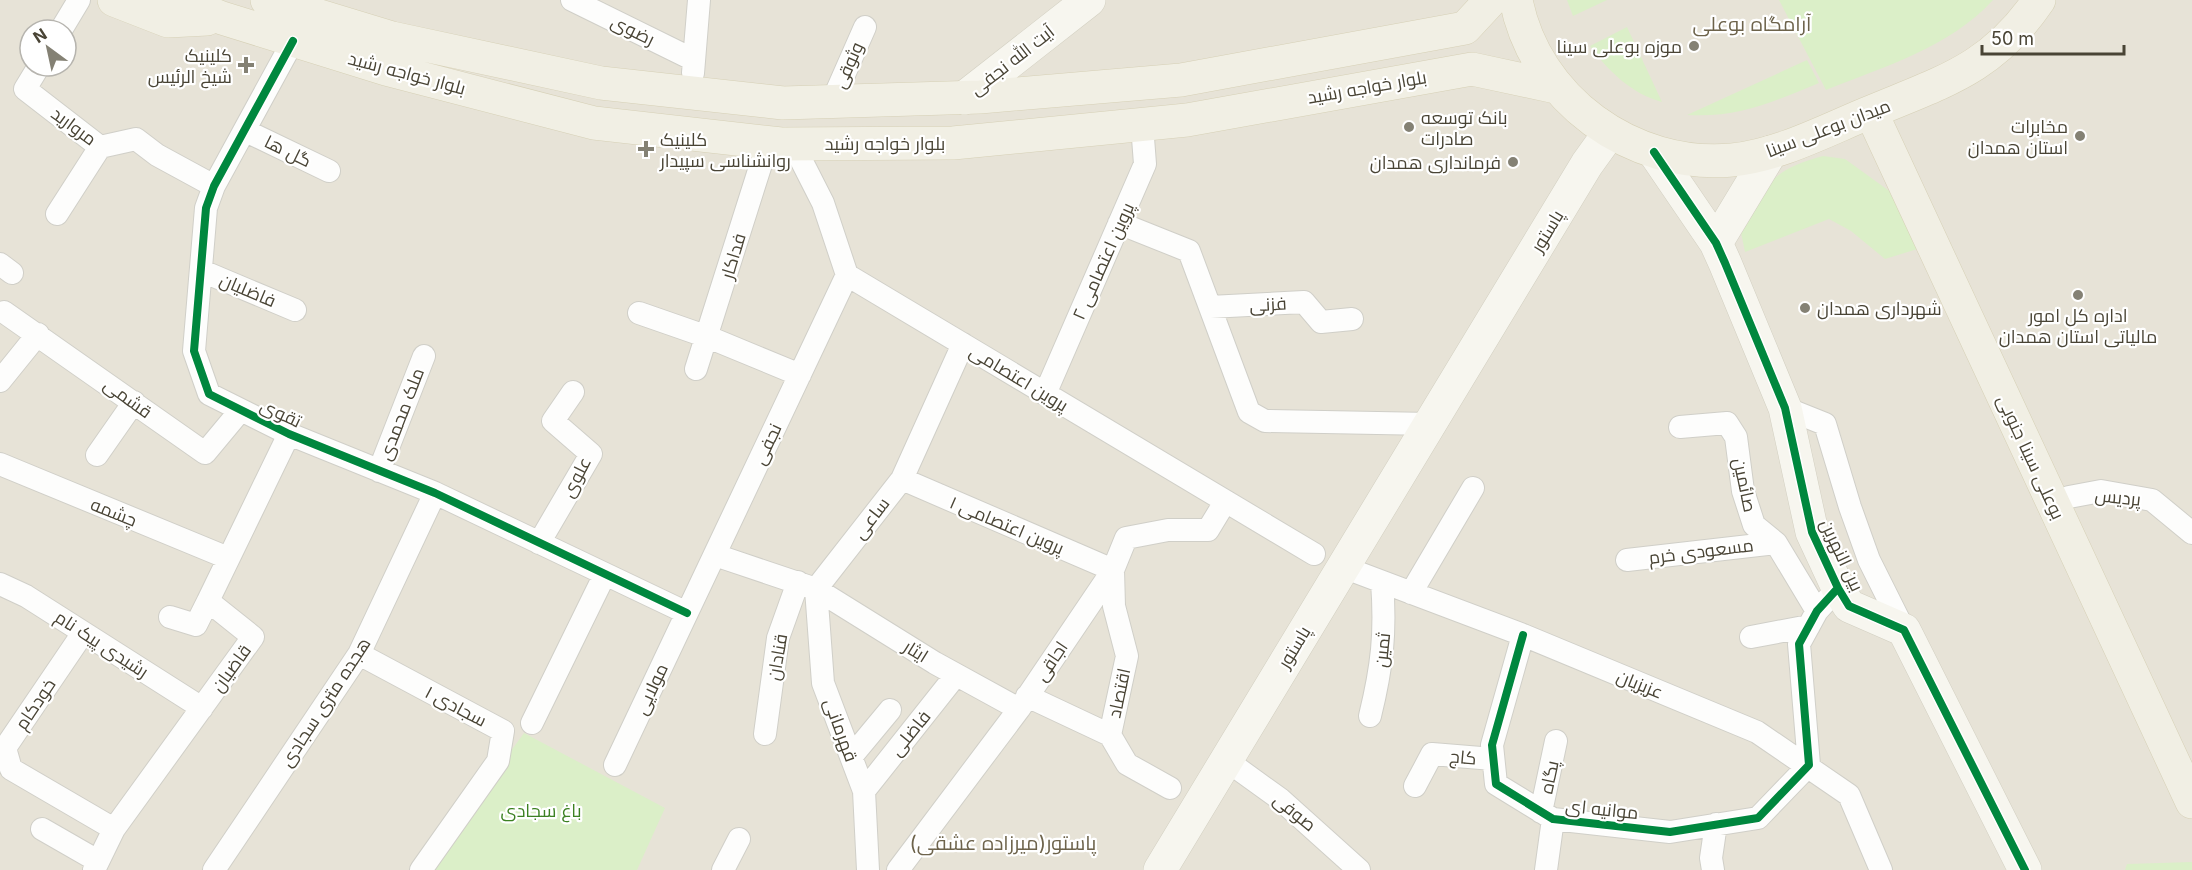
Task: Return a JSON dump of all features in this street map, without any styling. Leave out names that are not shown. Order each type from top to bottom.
[{"type":"main road","points":[[114,0],[168,21],[222,18]]},
{"type":"main road","name":"بلوار خواجه رشید","points":[[176,0],[222,18],[386,69],[594,123],[781,143],[953,143],[1142,125],[1187,120],[1472,69],[1556,87]]},
{"type":"main road","name":"بلوار خواجه رشید","points":[[267,0],[319,8],[392,38],[601,83],[783,103],[964,98],[1181,80],[1465,28],[1491,0]]},
{"type":"main road","name":"میدان بوعلی سینا","points":[[1516,0],[1519,17],[1534,53],[1556,87],[1584,114],[1610,132],[1654,152],[1693,160],[1732,160],[1771,152],[1960,75],[1994,53],[2022,25],[2039,0]]},
{"type":"main road","points":[[1300,59],[1306,98]]},
{"type":"main road","name":"بوعلی سینا جنوبی","points":[[1878,108],[2069,497],[2192,761]]},
{"type":"main road","name":"بوعلی سینا جنوبی","points":[[1878,108],[2192,802]]},
{"type":"street","points":[[68,18],[79,0]]},
{"type":"street","name":"رضوی","points":[[572,0],[694,60]]},
{"type":"street","points":[[691,93],[699,0]]},
{"type":"street","name":"آیت الله نجفی","points":[[964,98],[1089,0]]},
{"type":"street","name":"وثوقی","points":[[831,102],[865,27]]},
{"type":"street","name":"تقوی","points":[[293,40],[246,131],[214,186],[206,208],[194,351],[209,394],[290,434],[435,493],[687,613]]},
{"type":"street","name":"مروارید","points":[[32,78],[25,89],[100,147],[136,139],[157,155],[214,186]]},
{"type":"street","name":"پروین اعتصامی ۲","points":[[1045,394],[1145,164],[1142,125]]},
{"type":"street","name":"گل ها","points":[[246,131],[329,171]]},
{"type":"street","name":"پاستور","points":[[1160,870],[1587,164],[1610,132]]},
{"type":"street","points":[[781,143],[823,203],[847,275]]},
{"type":"street","name":"فداکار","points":[[696,369],[781,143]]},
{"type":"street","points":[[57,214],[100,147]]},
{"type":"street","name":"بین النهرین","points":[[1654,152],[1716,243],[1785,408],[1812,532],[1821,608],[1849,606],[1904,630]]},
{"type":"street","points":[[1716,243],[1771,152]]},
{"type":"street","points":[[1119,224],[1189,251],[1249,412],[1265,421],[1431,424]]},
{"type":"street","name":"فاضلیان","points":[[202,270],[295,310]]},
{"type":"street","name":"پروین اعتصامی","points":[[847,275],[1314,554]]},
{"type":"street","name":"نجفی","points":[[687,613],[847,275]]},
{"type":"street","name":"فزنی","points":[[1210,307],[1304,302],[1321,322],[1352,319]]},
{"type":"street","name":"قشمی","points":[[4,312],[204,453],[240,411]]},
{"type":"street","points":[[639,313],[708,337],[800,375]]},
{"type":"street","points":[[0,381],[38,334]]},
{"type":"street","name":"ساعی","points":[[807,586],[902,479],[963,345]]},
{"type":"street","name":"ملک محمدی","points":[[379,471],[424,356]]},
{"type":"street","name":"علوی","points":[[539,543],[591,453],[553,421],[573,392]]},
{"type":"street","points":[[97,455],[134,402]]},
{"type":"street","points":[[1785,408],[1825,424],[1869,560],[2025,870]]},
{"type":"street","name":"صائمین","points":[[1680,427],[1727,423],[1736,437],[1743,491],[1754,525],[1776,543],[1821,608]]},
{"type":"street","points":[[170,617],[196,626],[290,434]]},
{"type":"street","name":"چشمه","points":[[0,464],[228,558]]},
{"type":"street","name":"پروین اعتصامی ۱","points":[[902,479],[1113,570]]},
{"type":"street","points":[[1411,593],[1473,488]]},
{"type":"street","name":"پردیس","points":[[2069,497],[2101,491],[2152,500],[2192,533]]},
{"type":"street","name":"هجده متری سجادی","points":[[214,870],[359,654],[435,493]]},
{"type":"street","name":"اجاقی","points":[[898,870],[1023,702],[1113,570],[1126,538],[1168,530],[1208,530],[1225,502]]},
{"type":"street","name":"مسعودی خرم","points":[[1627,560],[1776,543]]},
{"type":"street","points":[[715,555],[807,586]]},
{"type":"street","name":"عزیزیان","points":[[1343,567],[1523,636],[1756,732],[1809,765],[1849,795],[1881,870]]},
{"type":"street","name":"اقتصاد","points":[[1113,570],[1114,606],[1127,656],[1110,735],[1127,764],[1170,788]]},
{"type":"street","points":[[532,723],[605,574]]},
{"type":"street","name":"ثمین","points":[[1370,716],[1378,684],[1385,628],[1382,582]]},
{"type":"street","name":"رشیدی پیک نام","points":[[0,584],[26,596],[202,708]]},
{"type":"street","name":"ایثار","points":[[807,586],[956,675],[1110,735]]},
{"type":"street","name":"قنادان","points":[[765,734],[778,638],[807,586]]},
{"type":"street","name":"قهرمانی","points":[[807,586],[823,683],[864,791],[868,870]]},
{"type":"street","name":"قاضیان","points":[[95,865],[114,829],[253,637],[207,601]]},
{"type":"street","points":[[1751,637],[1821,608]]},
{"type":"street","points":[[1809,765],[1799,644],[1821,608]]},
{"type":"street","name":"مولایی","points":[[615,765],[687,613]]},
{"type":"street","name":"خودکام","points":[[83,633],[5,748],[10,769],[114,829]]},
{"type":"street","name":"موانیه ای","points":[[1523,636],[1492,745],[1496,784],[1547,815],[1670,832],[1758,818],[1809,765]]},
{"type":"street","name":"سجادی ۱","points":[[359,654],[503,731],[498,761],[421,870]]},
{"type":"street","name":"فاضلی","points":[[864,791],[956,675]]},
{"type":"street","points":[[851,757],[890,710]]},
{"type":"street","name":"پگاه","points":[[1546,870],[1547,815],[1556,741]]},
{"type":"street","name":"کاج","points":[[1415,786],[1432,754],[1493,759]]},
{"type":"street","name":"صوفی","points":[[1226,760],[1280,799],[1359,870]]},
{"type":"street","points":[[1713,870],[1711,858],[1716,824]]},
{"type":"street","points":[[42,829],[95,865]]},
{"type":"street","points":[[723,870],[739,839]]},
{"type":"shaded area","points":[[0,0],[2192,0],[2192,870],[0,870]]},
{"type":"green space","points":[[1567,0],[1607,0],[1573,16]]},
{"type":"green space","points":[[1779,0],[1993,0],[1976,17],[1936,43],[1893,64],[1826,90]]},
{"type":"green space","points":[[1627,27],[1662,102],[1641,93],[1622,80],[1590,46]]},
{"type":"green space","points":[[1807,60],[1819,83],[1739,111],[1687,115]]},
{"type":"green space","points":[[1823,156],[1845,159],[1906,203],[1927,246],[1885,259],[1851,231],[1829,219],[1745,252],[1740,228],[1765,189],[1791,167]]},
{"type":"green space","name":"باغ سجادی","points":[[524,733],[665,808],[637,870],[424,870]]},
{"type":"green space","points":[[2192,862],[2192,870],[2125,870],[2127,864]]},
{"type":"cycle path","points":[[293,41],[214,186],[206,208],[194,351],[209,394],[289,434],[435,493],[687,613]]},
{"type":"cycle path","points":[[1654,152],[1716,243],[1725,263],[1785,408],[1812,532],[1838,588],[1849,606],[1904,630],[2025,870]]},
{"type":"cycle path","points":[[1523,635],[1492,745],[1496,784],[1553,819],[1670,832],[1758,818],[1809,765],[1799,644],[1817,611],[1838,588]]},
{"type":"place","name":"موزه بوعلی سینا","points":[[1694,46]]},
{"type":"place","name":"کلینیک شیخ الرئیس","points":[[246,65]]},
{"type":"place","name":"بانک توسعه صادرات","points":[[1409,127]]},
{"type":"place","name":"مخابرات استان همدان","points":[[2080,136]]},
{"type":"place","name":"کلینیک روانشناسی سپیدار","points":[[646,149]]},
{"type":"place","name":"فرمانداری همدان","points":[[1513,162]]},
{"type":"place","name":"اداره کل امور مالیاتی استان همدان","points":[[2078,295]]},
{"type":"place","name":"شهرداری همدان","points":[[1805,308]]},
{"type":"district","name":"آرامگاه بوعلی","points":[[1752,24]]},
{"type":"district","name":"(پاستور(میرزاده عشقی","points":[[1003,843]]}]
